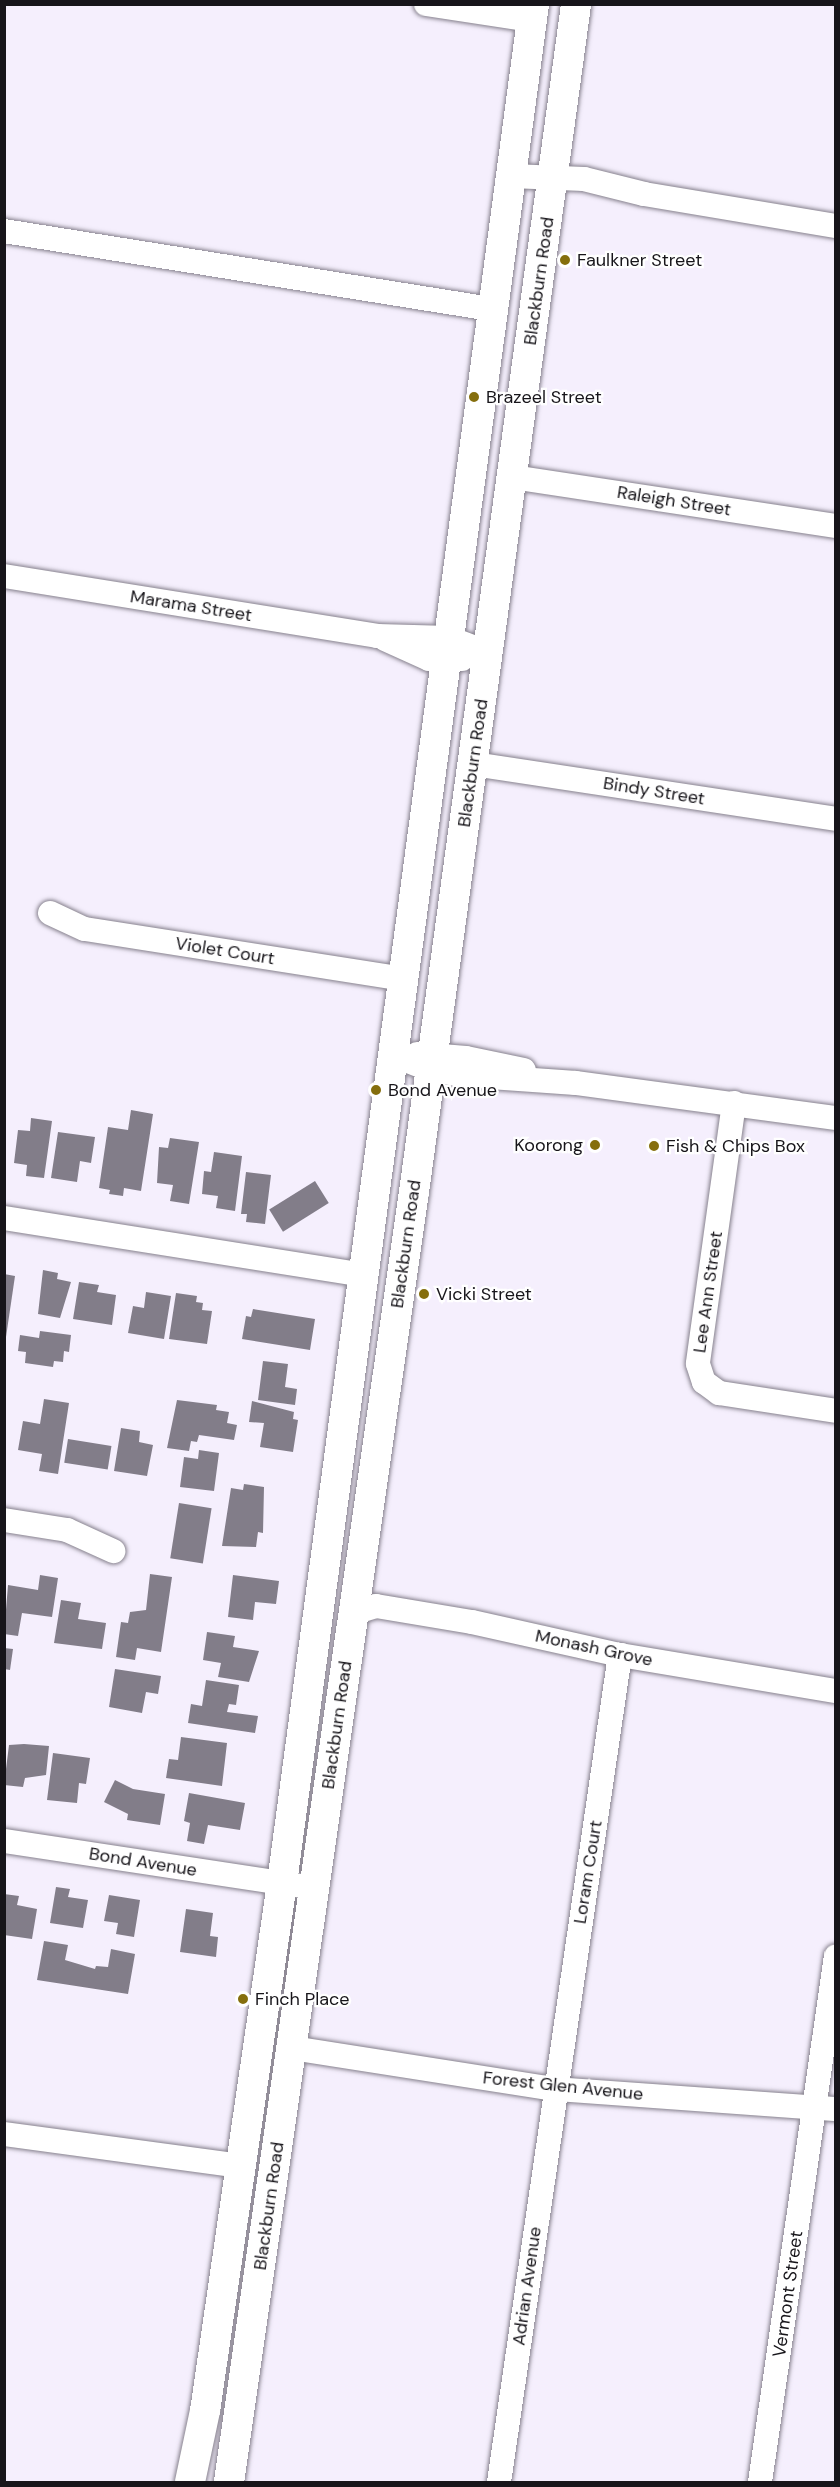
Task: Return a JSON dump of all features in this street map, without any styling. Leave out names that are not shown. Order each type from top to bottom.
[{"type":"main road","name":"Blackburn Road","points":[[228,2482],[432,1061],[576,4]]},
{"type":"main road","name":"Blackburn Road","points":[[190,2482],[242,2166],[282,1883],[533,12]]},
{"type":"street","points":[[426,4],[533,12]]},
{"type":"street","points":[[511,176],[644,194],[836,226]]},
{"type":"street","points":[[4,231],[493,309]]},
{"type":"street","name":"Raleigh Street","points":[[512,477],[836,526]]},
{"type":"street","name":"Marama Street","points":[[4,576],[377,636],[429,659],[448,650]]},
{"type":"street","points":[[448,650],[488,653]]},
{"type":"street","name":"Bindy Street","points":[[473,764],[836,819]]},
{"type":"street","name":"Violet Court","points":[[50,913],[85,929],[403,979]]},
{"type":"street","points":[[393,1055],[576,1083],[836,1118]]},
{"type":"street","name":"Lee Ann Street","points":[[734,1103],[698,1364],[704,1382],[719,1393],[836,1411]]},
{"type":"street","points":[[4,1218],[363,1275]]},
{"type":"street","points":[[4,1520],[67,1530],[113,1551]]},
{"type":"street","name":"Monash Grove","points":[[353,1612],[376,1606],[472,1622],[620,1655],[836,1691]]},
{"type":"street","name":"Loram Court","points":[[555,2089],[620,1655]]},
{"type":"street","name":"Bond Avenue","points":[[4,1841],[314,1888]]},
{"type":"street","name":"Vermont Street","points":[[760,2482],[826,2107],[836,1956]]},
{"type":"street","name":"Forest Glen Avenue","points":[[292,2048],[555,2089],[826,2107]]},
{"type":"street","name":"Adrian Avenue","points":[[498,2482],[555,2089]]},
{"type":"street","points":[[4,2134],[242,2166]]},
{"type":"building","points":[[131,1110],[153,1114],[141,1191],[124,1188],[123,1196],[109,1194],[110,1190],[99,1188],[108,1127],[128,1130]]},
{"type":"building","points":[[31,1118],[52,1121],[44,1178],[26,1176],[27,1165],[14,1163],[18,1130],[30,1131]]},
{"type":"building","points":[[58,1132],[95,1137],[91,1163],[80,1161],[77,1182],[51,1178]]},
{"type":"building","points":[[170,1138],[199,1142],[189,1204],[170,1201],[173,1185],[157,1183],[159,1147],[168,1148]]},
{"type":"building","points":[[214,1152],[242,1156],[235,1211],[216,1208],[218,1196],[202,1194],[204,1171],[211,1172]]},
{"type":"building","points":[[246,1172],[271,1175],[265,1224],[246,1222],[247,1214],[241,1214]]},
{"type":"building","points":[[315,1181],[329,1203],[283,1232],[269,1210]]},
{"type":"building","points":[[43,1270],[58,1273],[57,1279],[71,1282],[60,1318],[38,1314]]},
{"type":"building","points":[[4,1274],[15,1276],[6,1337],[4,1337]]},
{"type":"building","points":[[79,1282],[99,1285],[97,1292],[116,1295],[112,1325],[73,1319]]},
{"type":"building","points":[[146,1292],[171,1296],[164,1339],[128,1333],[133,1306],[144,1308]]},
{"type":"building","points":[[176,1293],[197,1296],[196,1302],[203,1303],[202,1310],[212,1311],[207,1344],[169,1339]]},
{"type":"building","points":[[253,1309],[315,1319],[310,1350],[242,1339],[246,1316],[251,1317]]},
{"type":"building","points":[[40,1331],[71,1335],[69,1352],[64,1351],[63,1362],[54,1361],[53,1367],[25,1363],[26,1352],[18,1351],[20,1335],[39,1338]]},
{"type":"building","points":[[263,1361],[288,1364],[285,1387],[297,1389],[295,1405],[258,1400]]},
{"type":"building","points":[[44,1399],[69,1403],[58,1474],[39,1471],[42,1454],[18,1450],[23,1421],[40,1424]]},
{"type":"building","points":[[177,1400],[217,1405],[216,1410],[229,1412],[227,1423],[237,1425],[234,1440],[199,1435],[197,1442],[191,1441],[189,1451],[167,1448]]},
{"type":"building","points":[[252,1401],[294,1412],[293,1419],[298,1420],[293,1452],[260,1447],[264,1423],[249,1422]]},
{"type":"building","points":[[121,1428],[140,1431],[139,1442],[153,1445],[147,1476],[114,1471]]},
{"type":"building","points":[[68,1439],[111,1446],[108,1470],[64,1463]]},
{"type":"building","points":[[199,1450],[219,1453],[214,1491],[180,1487],[184,1457],[198,1459]]},
{"type":"building","points":[[244,1484],[264,1487],[263,1533],[258,1532],[256,1547],[222,1546],[231,1488],[243,1490]]},
{"type":"building","points":[[179,1503],[212,1508],[203,1563],[170,1558]]},
{"type":"building","points":[[150,1574],[172,1577],[161,1652],[137,1648],[135,1660],[116,1657],[121,1622],[128,1623],[130,1612],[146,1610]]},
{"type":"building","points":[[40,1575],[58,1578],[52,1617],[22,1613],[18,1636],[4,1634],[8,1585],[38,1590]]},
{"type":"building","points":[[233,1575],[279,1581],[276,1604],[255,1602],[253,1620],[228,1617]]},
{"type":"building","points":[[61,1600],[81,1603],[78,1619],[106,1623],[102,1649],[54,1643]]},
{"type":"building","points":[[207,1632],[235,1636],[233,1647],[259,1651],[249,1682],[218,1677],[221,1663],[203,1660]]},
{"type":"building","points":[[4,1648],[13,1649],[10,1670],[4,1669]]},
{"type":"building","points":[[115,1669],[161,1676],[158,1694],[146,1692],[142,1713],[109,1707]]},
{"type":"building","points":[[206,1680],[239,1685],[236,1705],[229,1704],[227,1712],[258,1716],[255,1733],[188,1723],[191,1704],[202,1706]]},
{"type":"building","points":[[181,1737],[227,1743],[222,1786],[166,1778],[169,1759],[178,1760]]},
{"type":"building","points":[[9,1745],[49,1746],[46,1775],[25,1778],[23,1787],[4,1785]]},
{"type":"building","points":[[53,1753],[90,1758],[86,1784],[79,1783],[77,1803],[47,1800]]},
{"type":"building","points":[[115,1780],[133,1789],[165,1794],[160,1825],[127,1820],[128,1814],[104,1802]]},
{"type":"building","points":[[189,1793],[245,1803],[240,1830],[208,1825],[204,1844],[187,1841],[190,1823],[184,1821]]},
{"type":"building","points":[[56,1887],[70,1889],[68,1897],[88,1900],[83,1928],[50,1923]]},
{"type":"building","points":[[4,1894],[19,1896],[17,1905],[37,1909],[32,1939],[4,1935]]},
{"type":"building","points":[[109,1895],[140,1900],[134,1937],[116,1934],[118,1923],[104,1921]]},
{"type":"building","points":[[186,1909],[213,1913],[210,1936],[218,1937],[216,1957],[180,1952]]},
{"type":"building","points":[[44,1941],[68,1945],[65,1960],[95,1969],[96,1966],[108,1967],[111,1949],[135,1954],[128,1994],[37,1980]]},
{"type":"place","name":"Faulkner Street","points":[[565,260]]},
{"type":"place","name":"Brazeel Street","points":[[474,397]]},
{"type":"place","name":"Bond Avenue","points":[[376,1090]]},
{"type":"place","name":"Koorong","points":[[595,1145]]},
{"type":"place","name":"Fish & Chips Box","points":[[654,1146]]},
{"type":"place","name":"Vicki Street","points":[[424,1294]]},
{"type":"place","name":"Finch Place","points":[[243,1999]]}]
